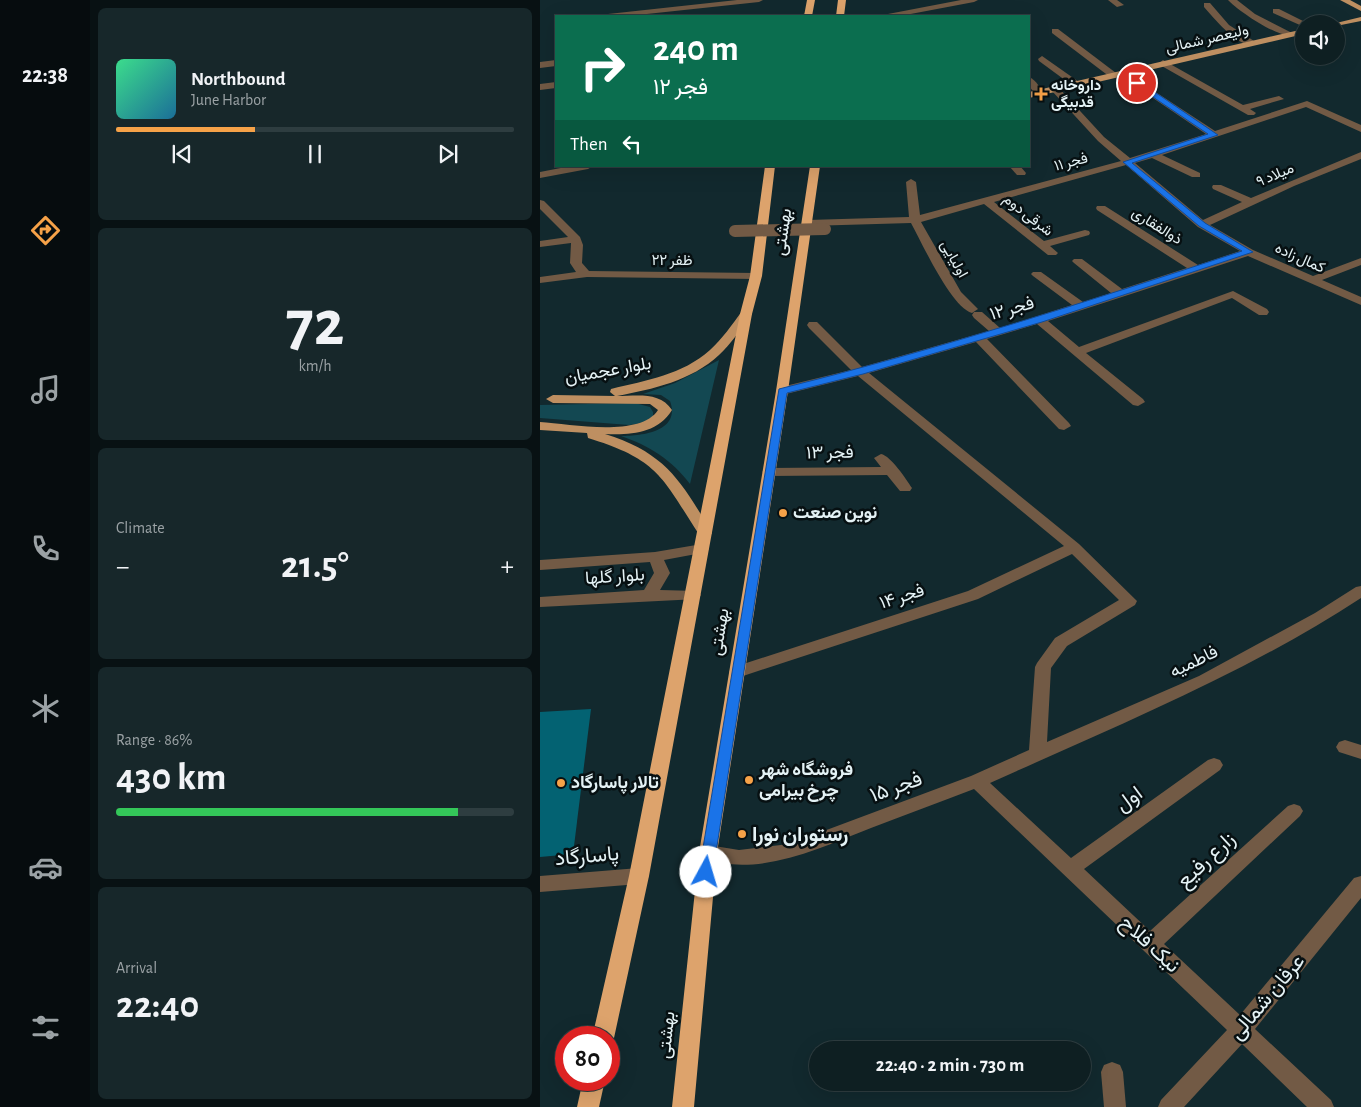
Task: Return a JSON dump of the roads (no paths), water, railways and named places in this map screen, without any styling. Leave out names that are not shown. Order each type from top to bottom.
[{"type":"highway","points":[[808,15],[811,0]]},
{"type":"highway","points":[[840,15],[842,0]]},
{"type":"highway","name":"بهشتی","points":[[606,1026],[639,876],[746,314],[756,276],[770,167]]},
{"type":"highway","name":"بهشتی","points":[[683,1107],[708,852],[782,391],[815,167]]},
{"type":"highway","points":[[587,1106],[591,1091]]},
{"type":"main road","points":[[1344,0],[1361,9]]},
{"type":"main road","points":[[1345,22],[1361,19]]},
{"type":"main road","name":"ولیعصر شمالی","points":[[1030,95],[1295,33]]},
{"type":"main road","name":"بلوار عجمیان","points":[[547,399],[599,395],[640,387],[695,367],[713,354],[746,314]]},
{"type":"main road","points":[[540,426],[635,429],[654,423],[662,416],[665,410],[662,405],[652,400],[547,399]]},
{"type":"main road","points":[[540,426],[594,435],[623,444],[640,452],[658,464],[672,479],[705,533]]},
{"type":"street","points":[[617,15],[759,0]]},
{"type":"street","points":[[893,15],[974,0]]},
{"type":"street","points":[[1112,0],[1120,4]]},
{"type":"street","points":[[1232,0],[1252,16],[1290,34]]},
{"type":"street","points":[[1207,5],[1226,27],[1251,43]]},
{"type":"street","points":[[1276,11],[1295,20]]},
{"type":"street","points":[[1054,31],[1117,74],[1214,135]]},
{"type":"street","points":[[1042,59],[1076,84]]},
{"type":"street","points":[[540,65],[555,63]]},
{"type":"street","points":[[1163,63],[1251,113]]},
{"type":"street","points":[[1030,81],[1039,92]]},
{"type":"street","points":[[540,87],[555,85]]},
{"type":"street","name":"کمال زاده","points":[[1055,89],[1101,140],[1202,224],[1249,252],[1361,301]]},
{"type":"street","points":[[1241,108],[1279,99]]},
{"type":"street","name":"فجر ۱۱","points":[[808,223],[915,220],[1152,155],[1307,104],[1361,129]]},
{"type":"street","points":[[1152,155],[1196,175]]},
{"type":"street","name":"میلاد ۹","points":[[1202,224],[1361,155]]},
{"type":"street","points":[[540,175],[583,167]]},
{"type":"street","points":[[911,182],[915,220]]},
{"type":"street","points":[[1217,187],[1250,202]]},
{"type":"street","name":"شرقی دوم","points":[[986,201],[1052,253]]},
{"type":"street","points":[[540,203],[576,239],[576,263],[578,268],[587,274]]},
{"type":"street","name":"ذوالفقاری","points":[[1101,208],[1198,270]]},
{"type":"street","points":[[540,219],[555,216]]},
{"type":"street","name":"اولیایی","points":[[915,220],[956,294],[998,332]]},
{"type":"street","points":[[735,231],[825,229]]},
{"type":"street","points":[[1042,245],[1085,233]]},
{"type":"street","points":[[540,244],[576,239]]},
{"type":"street","name":"فجر ۱۲","points":[[782,391],[860,372],[1039,320],[1249,252]]},
{"type":"street","points":[[1078,261],[1120,294]]},
{"type":"street","points":[[1312,280],[1361,261]]},
{"type":"street","name":"ظفر ۲۲","points":[[540,280],[587,274],[756,276]]},
{"type":"street","points":[[1037,274],[1081,306]]},
{"type":"street","points":[[1077,352],[1233,294],[1263,312]]},
{"type":"street","points":[[1039,320],[1138,402]]},
{"type":"street","points":[[813,325],[860,372],[1074,548],[1129,601],[1061,642],[1043,668],[1038,754]]},
{"type":"street","points":[[978,337],[1064,426]]},
{"type":"street","points":[[881,458],[905,488]]},
{"type":"street","name":"فجر ۱۳","points":[[769,472],[892,471]]},
{"type":"street","name":"فجر ۱۴","points":[[737,672],[973,595],[1074,548]]},
{"type":"street","name":"بلوار گلها","points":[[540,565],[655,557],[702,549]]},
{"type":"street","points":[[649,595],[662,573],[655,557]]},
{"type":"street","name":"فاطمیه","points":[[1038,754],[1205,680],[1321,617],[1361,591]]},
{"type":"street","name":"بلوار گلها","points":[[540,602],[649,595],[693,595]]},
{"type":"street","name":"فجر ۱۵","points":[[708,852],[739,858],[790,851],[977,781],[1038,754]]},
{"type":"street","name":"اول","points":[[1070,869],[1214,765]]},
{"type":"street","name":"نیک فلاح","points":[[977,781],[1323,1107]]},
{"type":"street","name":"زارع رفیع","points":[[1150,944],[1294,811]]},
{"type":"street","name":"پاسارگاد","points":[[540,884],[639,876]]},
{"type":"street","name":"عرفان شمالی","points":[[1169,1107],[1241,1030],[1361,884]]},
{"type":"street","points":[[1112,1072],[1115,1107]]},
{"type":"place","name":"داروخانه قدبیگی","points":[[1041,94]]},
{"type":"place","name":"نوین صنعت","points":[[783,513]]},
{"type":"place","name":"فروشگاه شهر چرخ بیرامی","points":[[749,780]]},
{"type":"place","name":"تالار پاسارگاد","points":[[561,783]]},
{"type":"place","name":"رستوران نورا","points":[[742,834]]}]
